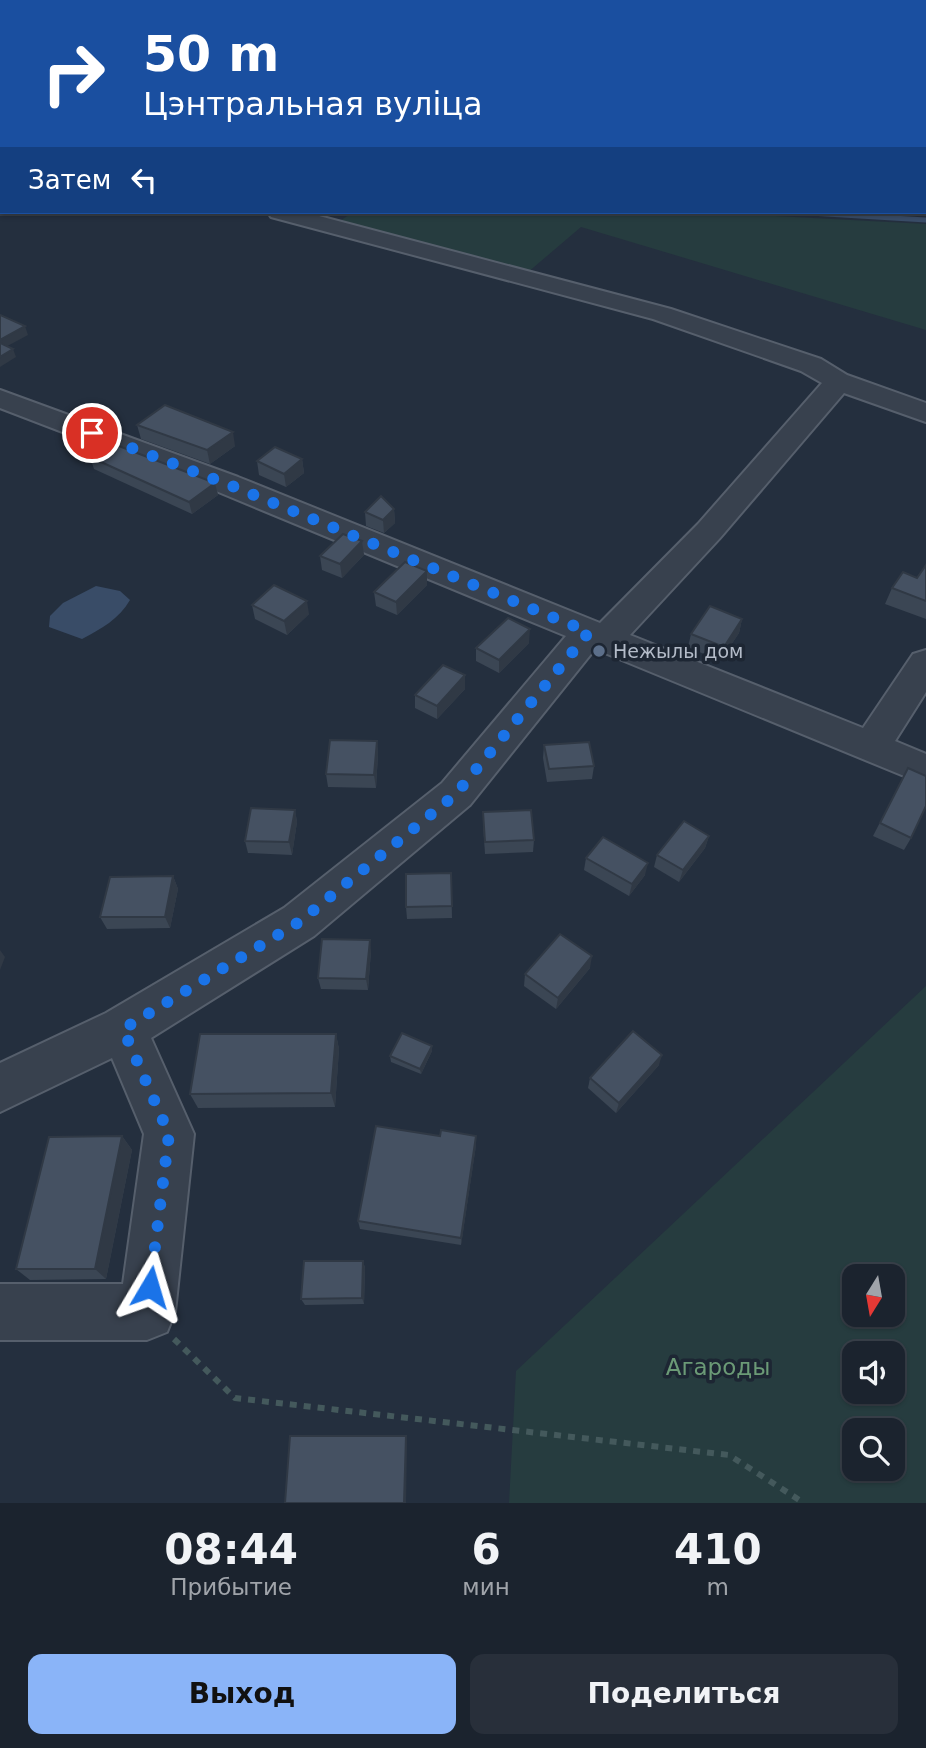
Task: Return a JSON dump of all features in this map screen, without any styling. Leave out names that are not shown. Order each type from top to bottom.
[{"type":"street","points":[[287,214],[662,314],[811,365],[837,381],[926,412]]},
{"type":"street","points":[[0,1088],[123,1029],[299,922],[456,794],[597,636],[709,531],[829,396],[837,381]]},
{"type":"street","points":[[0,398],[227,484],[926,770]]},
{"type":"street","points":[[872,748],[926,663]]},
{"type":"street","points":[[0,1312],[147,1312],[169,1134],[123,1029]]},
{"type":"path","points":[[147,1312],[235,1398],[729,1455],[804,1503]]},
{"type":"green space","points":[[351,214],[737,214],[926,224],[926,330],[581,227],[527,273],[341,220]]},
{"type":"green space","name":"Агароды","points":[[926,986],[926,1503],[509,1503],[516,1371]]},
{"type":"water","points":[[96,586],[120,591],[130,600],[115,618],[82,639],[49,627],[50,616],[63,603]]},
{"type":"building","points":[[0,315],[25,326],[0,340]]},
{"type":"building","points":[[0,343],[13,349],[0,357]]},
{"type":"building","points":[[165,405],[233,432],[207,450],[137,425]]},
{"type":"building","points":[[111,443],[215,483],[189,502],[90,457]]},
{"type":"building","points":[[275,447],[302,459],[284,474],[257,461]]},
{"type":"building","points":[[381,496],[394,509],[383,520],[365,512]]},
{"type":"building","points":[[343,534],[362,541],[340,564],[320,556]]},
{"type":"building","points":[[405,562],[427,571],[396,602],[374,592]]},
{"type":"building","points":[[926,565],[926,601],[892,588],[903,572],[917,578]]},
{"type":"building","points":[[274,585],[307,601],[284,621],[252,605]]},
{"type":"building","points":[[710,606],[742,619],[724,647],[691,634]]},
{"type":"building","points":[[508,618],[530,629],[499,660],[476,648]]},
{"type":"building","points":[[443,665],[465,675],[437,706],[415,695]]},
{"type":"building","points":[[330,740],[377,741],[374,775],[326,774]]},
{"type":"building","points":[[589,742],[594,766],[549,769],[544,745]]},
{"type":"building","points":[[908,768],[926,776],[926,806],[911,838],[880,823]]},
{"type":"building","points":[[251,808],[295,810],[289,842],[245,841]]},
{"type":"building","points":[[531,810],[534,840],[485,842],[483,812]]},
{"type":"building","points":[[684,821],[709,836],[683,870],[657,855]]},
{"type":"building","points":[[603,837],[648,863],[632,884],[586,858]]},
{"type":"building","points":[[451,873],[452,906],[406,907],[406,874]]},
{"type":"building","points":[[173,876],[165,917],[100,917],[110,877]]},
{"type":"building","points":[[560,934],[592,956],[558,998],[525,974]]},
{"type":"building","points":[[322,939],[370,940],[366,979],[318,978]]},
{"type":"building","points":[[633,1031],[662,1055],[619,1103],[590,1078]]},
{"type":"building","points":[[402,1033],[432,1046],[420,1069],[390,1056]]},
{"type":"building","points":[[200,1034],[336,1034],[331,1093],[190,1094]]},
{"type":"building","points":[[376,1126],[440,1136],[441,1130],[476,1136],[461,1238],[358,1221]]},
{"type":"building","points":[[122,1136],[95,1269],[16,1269],[49,1137]]},
{"type":"building","points":[[304,1261],[363,1261],[362,1298],[301,1299]]},
{"type":"building","points":[[290,1436],[406,1436],[404,1503],[285,1503]]},
{"type":"waterway","points":[[826,214],[926,220]]},
{"type":"place","name":"Нежылы дом","points":[[599,651]]},
{"type":"route","points":[[92,433],[227,484],[589,632],[456,794],[299,922],[123,1029],[169,1134],[150,1287]]}]
